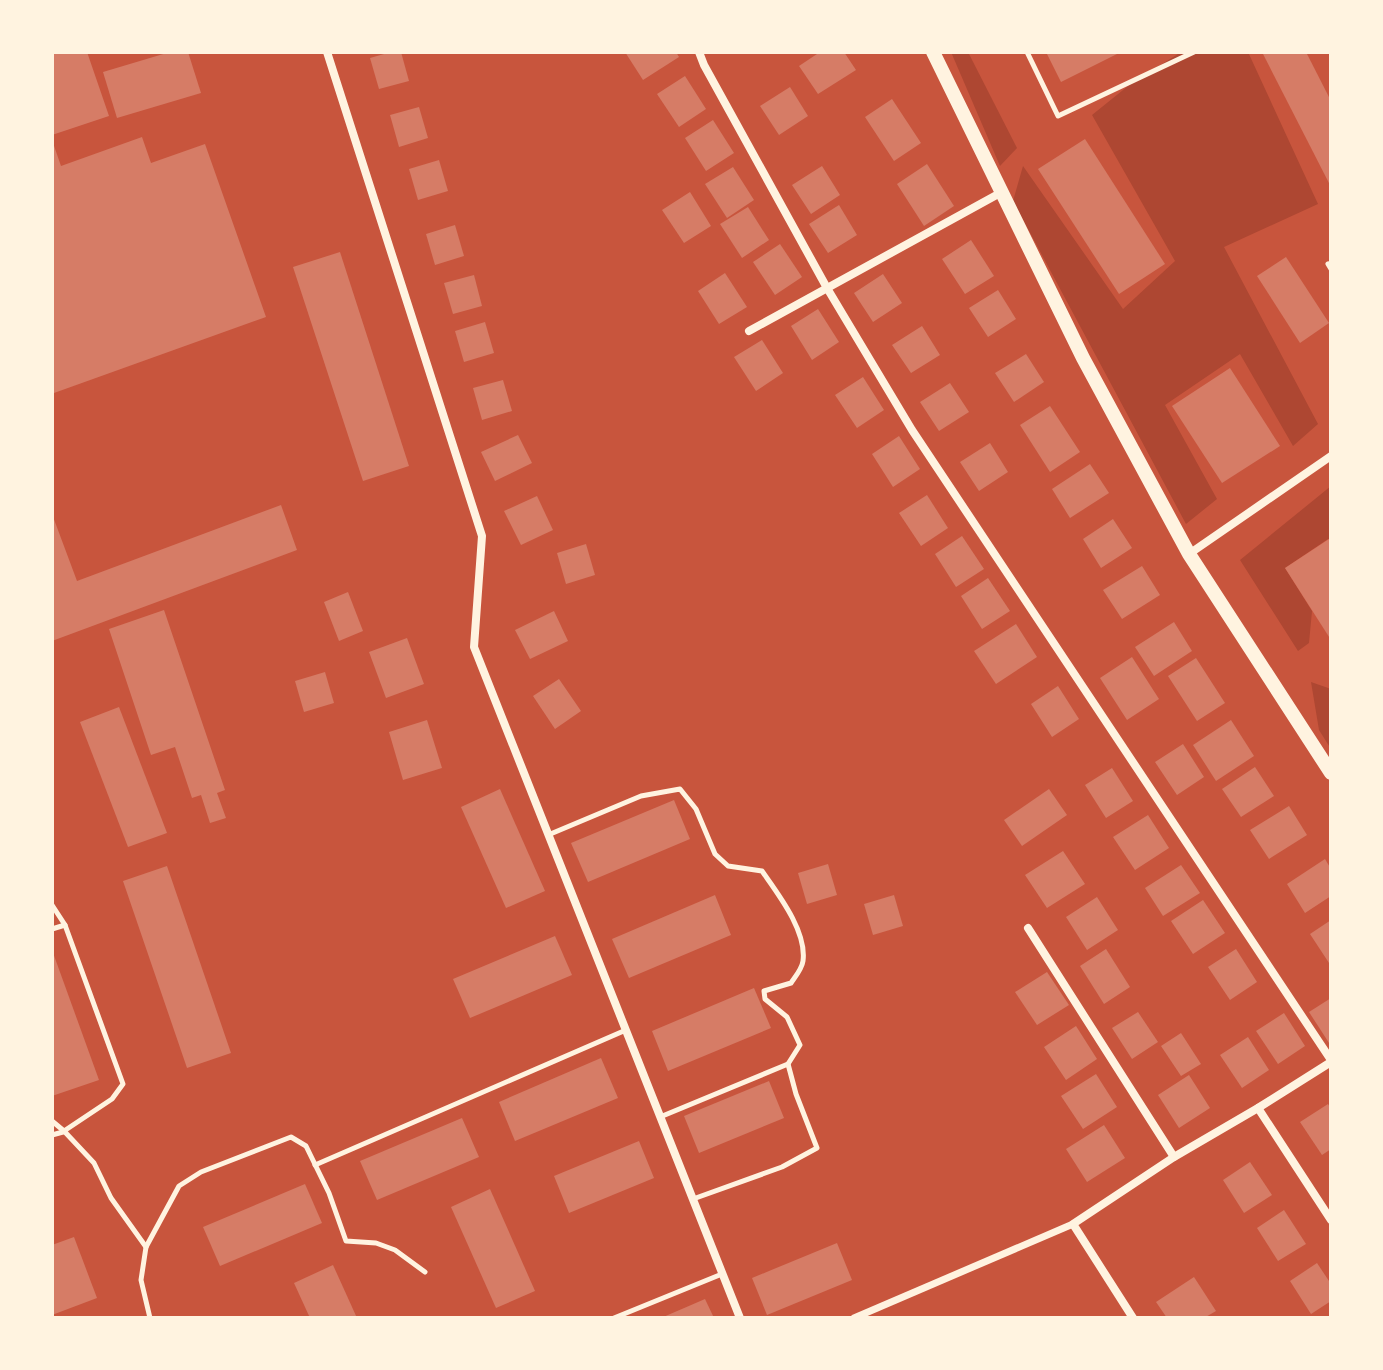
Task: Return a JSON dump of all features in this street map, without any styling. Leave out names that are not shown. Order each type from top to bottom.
[{"type":"main road","points":[[933,52],[1083,358],[1189,554],[1331,773]]},
{"type":"street","points":[[327,52],[482,536],[474,647],[740,1318]]},
{"type":"street","points":[[699,52],[827,288],[912,430],[1331,1061],[1174,1157],[1073,1224],[854,1318]]},
{"type":"street","points":[[749,331],[1002,192]]},
{"type":"street","points":[[1189,554],[1331,456]]},
{"type":"street","points":[[1028,928],[1174,1157]]},
{"type":"street","points":[[1258,1108],[1331,1220]]},
{"type":"street","points":[[1073,1224],[1133,1318]]},
{"type":"lane","points":[[1027,52],[1058,116],[1194,52]]},
{"type":"lane","points":[[548,835],[641,796],[680,789],[696,809],[715,854],[728,866],[762,871],[797,927],[803,963],[791,983],[764,991],[765,999],[787,1017],[800,1045],[788,1064],[660,1117]]},
{"type":"lane","points":[[52,905],[65,925],[123,1084],[112,1099],[64,1131],[52,1135]]},
{"type":"lane","points":[[52,929],[65,925]]},
{"type":"lane","points":[[315,1165],[626,1030]]},
{"type":"lane","points":[[692,1199],[782,1167],[817,1148],[788,1064]]},
{"type":"lane","points":[[52,1121],[94,1163],[111,1198],[146,1247]]},
{"type":"lane","points":[[150,1318],[141,1280],[146,1247],[179,1186],[201,1172],[291,1137],[306,1146],[329,1193],[346,1241],[376,1243],[395,1250],[425,1272]]},
{"type":"lane","points":[[614,1318],[722,1274]]},
{"type":"shaded area","points":[[951,52],[968,52],[1017,148],[1000,166]]},
{"type":"shaded area","points":[[1181,52],[1248,52],[1318,204],[1224,247],[1318,424],[1293,446],[1240,354],[1165,405],[1217,499],[1186,524],[1013,201],[1023,166],[1123,309],[1175,261],[1092,115],[1128,86]]},
{"type":"shaded area","points":[[1331,486],[1331,541],[1328,539],[1285,568],[1312,611],[1309,643],[1298,651],[1240,560]]},
{"type":"shaded area","points":[[1311,682],[1331,689],[1331,749],[1319,730]]},
{"type":"building","points":[[52,52],[87,52],[109,116],[52,135]]},
{"type":"building","points":[[170,52],[188,52],[201,93],[117,118],[103,72]]},
{"type":"building","points":[[401,52],[409,81],[379,89],[370,58]]},
{"type":"building","points":[[625,52],[676,52],[679,57],[643,80]]},
{"type":"building","points":[[820,52],[844,52],[856,70],[818,94],[799,66]]},
{"type":"building","points":[[1046,52],[1121,52],[1061,82]]},
{"type":"building","points":[[1262,52],[1306,52],[1331,101],[1331,187]]},
{"type":"building","points":[[685,76],[706,109],[679,127],[657,94]]},
{"type":"building","points":[[790,87],[808,116],[779,135],[760,106]]},
{"type":"building","points":[[892,99],[921,143],[894,161],[865,117]]},
{"type":"building","points":[[419,107],[428,138],[399,147],[390,115]]},
{"type":"building","points":[[713,120],[734,153],[706,171],[685,138]]},
{"type":"building","points":[[142,137],[151,163],[205,144],[266,317],[54,393],[52,140],[61,166]]},
{"type":"building","points":[[1085,139],[1165,264],[1119,294],[1038,169]]},
{"type":"building","points":[[439,160],[448,191],[418,200],[409,169]]},
{"type":"building","points":[[927,164],[954,206],[924,226],[897,184]]},
{"type":"building","points":[[822,166],[840,195],[811,214],[792,185]]},
{"type":"building","points":[[733,167],[754,200],[727,218],[705,184]]},
{"type":"building","points":[[690,192],[711,226],[684,243],[662,210]]},
{"type":"building","points":[[839,205],[857,235],[828,253],[809,224]]},
{"type":"building","points":[[748,207],[769,240],[742,258],[720,224]]},
{"type":"building","points":[[455,225],[464,256],[435,265],[426,234]]},
{"type":"building","points":[[971,240],[994,276],[965,294],[942,259]]},
{"type":"building","points":[[780,244],[802,277],[775,295],[753,262]]},
{"type":"building","points":[[340,252],[409,466],[363,481],[293,267]]},
{"type":"building","points":[[1286,257],[1329,323],[1300,343],[1257,276]]},
{"type":"building","points":[[725,273],[747,307],[719,324],[698,291]]},
{"type":"building","points":[[883,274],[902,303],[873,322],[854,293]]},
{"type":"building","points":[[474,275],[482,306],[453,314],[444,283]]},
{"type":"building","points":[[998,290],[1016,319],[988,337],[969,308]]},
{"type":"building","points":[[818,309],[839,342],[812,360],[791,326]]},
{"type":"building","points":[[485,322],[494,353],[464,362],[455,331]]},
{"type":"building","points":[[922,326],[940,355],[911,373],[892,345]]},
{"type":"building","points":[[762,340],[783,373],[756,391],[734,357]]},
{"type":"building","points":[[1026,354],[1044,382],[1014,402],[995,373]]},
{"type":"building","points":[[1230,368],[1280,446],[1222,483],[1172,406]]},
{"type":"building","points":[[863,377],[884,410],[857,428],[835,395]]},
{"type":"building","points":[[503,380],[512,411],[482,420],[473,388]]},
{"type":"building","points":[[950,383],[969,412],[939,431],[920,402]]},
{"type":"building","points":[[1050,406],[1080,452],[1050,472],[1020,425]]},
{"type":"building","points":[[518,435],[532,463],[495,481],[481,452]]},
{"type":"building","points":[[899,436],[920,469],[893,487],[872,454]]},
{"type":"building","points":[[990,443],[1008,472],[979,491],[960,462]]},
{"type":"building","points":[[1090,464],[1109,493],[1070,518],[1052,489]]},
{"type":"building","points":[[927,495],[948,528],[921,546],[899,513]]},
{"type":"building","points":[[537,496],[553,530],[521,545],[504,511]]},
{"type":"building","points":[[281,505],[297,550],[52,641],[52,514],[77,581]]},
{"type":"building","points":[[1113,519],[1132,548],[1101,568],[1083,539]]},
{"type":"building","points":[[962,536],[984,569],[956,587],[935,554]]},
{"type":"building","points":[[1329,539],[1331,543],[1331,640],[1285,568]]},
{"type":"building","points":[[586,544],[595,575],[566,584],[557,553]]},
{"type":"building","points":[[1142,566],[1160,595],[1122,619],[1103,590]]},
{"type":"building","points":[[988,578],[1010,611],[982,629],[961,596]]},
{"type":"building","points":[[348,592],[363,631],[339,641],[324,602]]},
{"type":"building","points":[[164,610],[225,790],[217,793],[226,818],[210,823],[201,795],[192,798],[175,747],[151,755],[109,629]]},
{"type":"building","points":[[554,611],[568,641],[530,659],[515,630]]},
{"type":"building","points":[[1174,622],[1192,651],[1154,676],[1135,647]]},
{"type":"building","points":[[1016,624],[1037,657],[996,684],[974,651]]},
{"type":"building","points":[[407,638],[424,684],[386,698],[369,652]]},
{"type":"building","points":[[1132,657],[1159,699],[1127,720],[1100,678]]},
{"type":"building","points":[[1196,658],[1225,703],[1197,721],[1168,676]]},
{"type":"building","points":[[325,672],[334,703],[304,712],[295,681]]},
{"type":"building","points":[[559,679],[581,711],[555,729],[533,696]]},
{"type":"building","points":[[1058,686],[1079,719],[1052,737],[1031,704]]},
{"type":"building","points":[[119,707],[167,833],[128,847],[80,722]]},
{"type":"building","points":[[427,720],[442,768],[403,780],[389,732]]},
{"type":"building","points":[[1231,720],[1254,756],[1216,781],[1193,745]]},
{"type":"building","points":[[1183,744],[1204,777],[1177,795],[1155,762]]},
{"type":"building","points":[[1255,767],[1274,796],[1241,817],[1222,789]]},
{"type":"building","points":[[1112,768],[1133,801],[1106,818],[1085,785]]},
{"type":"building","points":[[500,789],[545,891],[506,908],[461,807]]},
{"type":"building","points":[[1049,789],[1067,815],[1022,846],[1004,820]]},
{"type":"building","points":[[674,800],[690,839],[588,882],[571,843]]},
{"type":"building","points":[[1289,806],[1307,835],[1269,859],[1250,830]]},
{"type":"building","points":[[1148,815],[1169,848],[1135,870],[1113,837]]},
{"type":"building","points":[[1063,851],[1085,884],[1047,908],[1025,875]]},
{"type":"building","points":[[1325,859],[1331,869],[1331,896],[1305,913],[1287,884]]},
{"type":"building","points":[[828,864],[837,895],[807,904],[798,873]]},
{"type":"building","points":[[1181,865],[1200,893],[1163,916],[1145,888]]},
{"type":"building","points":[[167,866],[231,1053],[187,1068],[123,881]]},
{"type":"building","points":[[715,895],[731,935],[629,978],[612,939]]},
{"type":"building","points":[[894,895],[903,926],[873,935],[864,904]]},
{"type":"building","points":[[1097,897],[1118,930],[1087,950],[1066,917]]},
{"type":"building","points":[[1203,900],[1225,933],[1193,954],[1171,921]]},
{"type":"building","points":[[1331,920],[1331,961],[1329,963],[1310,934]]},
{"type":"building","points":[[555,936],[572,975],[470,1018],[453,979]]},
{"type":"building","points":[[1106,949],[1130,987],[1104,1004],[1080,966]]},
{"type":"building","points":[[1236,949],[1257,982],[1230,1000],[1208,967]]},
{"type":"building","points":[[52,950],[99,1080],[52,1096]]},
{"type":"building","points":[[1047,972],[1069,1005],[1037,1025],[1015,992]]},
{"type":"building","points":[[754,988],[771,1028],[668,1071],[652,1031]]},
{"type":"building","points":[[1331,998],[1331,1046],[1309,1012]]},
{"type":"building","points":[[1138,1012],[1158,1042],[1132,1059],[1112,1028]]},
{"type":"building","points":[[1284,1013],[1305,1046],[1278,1064],[1256,1031]]},
{"type":"building","points":[[1076,1026],[1097,1059],[1066,1080],[1044,1047]]},
{"type":"building","points":[[1181,1033],[1201,1064],[1181,1076],[1161,1046]]},
{"type":"building","points":[[1248,1037],[1269,1070],[1242,1088],[1220,1055]]},
{"type":"building","points":[[601,1058],[618,1098],[515,1141],[499,1102]]},
{"type":"building","points":[[1096,1074],[1117,1107],[1083,1129],[1061,1096]]},
{"type":"building","points":[[1189,1075],[1210,1108],[1179,1128],[1158,1095]]},
{"type":"building","points":[[769,1081],[784,1118],[699,1153],[684,1116]]},
{"type":"building","points":[[1328,1104],[1331,1109],[1331,1149],[1322,1155],[1300,1122]]},
{"type":"building","points":[[462,1118],[479,1157],[377,1200],[360,1161]]},
{"type":"building","points":[[1104,1125],[1125,1158],[1087,1182],[1066,1149]]},
{"type":"building","points":[[639,1141],[654,1178],[569,1213],[554,1176]]},
{"type":"building","points":[[1250,1162],[1272,1195],[1244,1213],[1223,1180]]},
{"type":"building","points":[[305,1184],[322,1223],[220,1266],[203,1227]]},
{"type":"building","points":[[490,1189],[535,1291],[496,1308],[451,1207]]},
{"type":"building","points":[[1284,1210],[1306,1244],[1278,1261],[1257,1228]]},
{"type":"building","points":[[74,1237],[97,1298],[52,1315],[52,1245]]},
{"type":"building","points":[[837,1243],[852,1280],[767,1315],[752,1278]]},
{"type":"building","points":[[1317,1263],[1331,1284],[1331,1301],[1311,1314],[1290,1281]]},
{"type":"building","points":[[333,1265],[357,1318],[310,1318],[294,1283]]},
{"type":"building","points":[[1194,1277],[1216,1311],[1204,1318],[1167,1318],[1156,1302]]},
{"type":"building","points":[[705,1299],[714,1318],[661,1318]]}]
